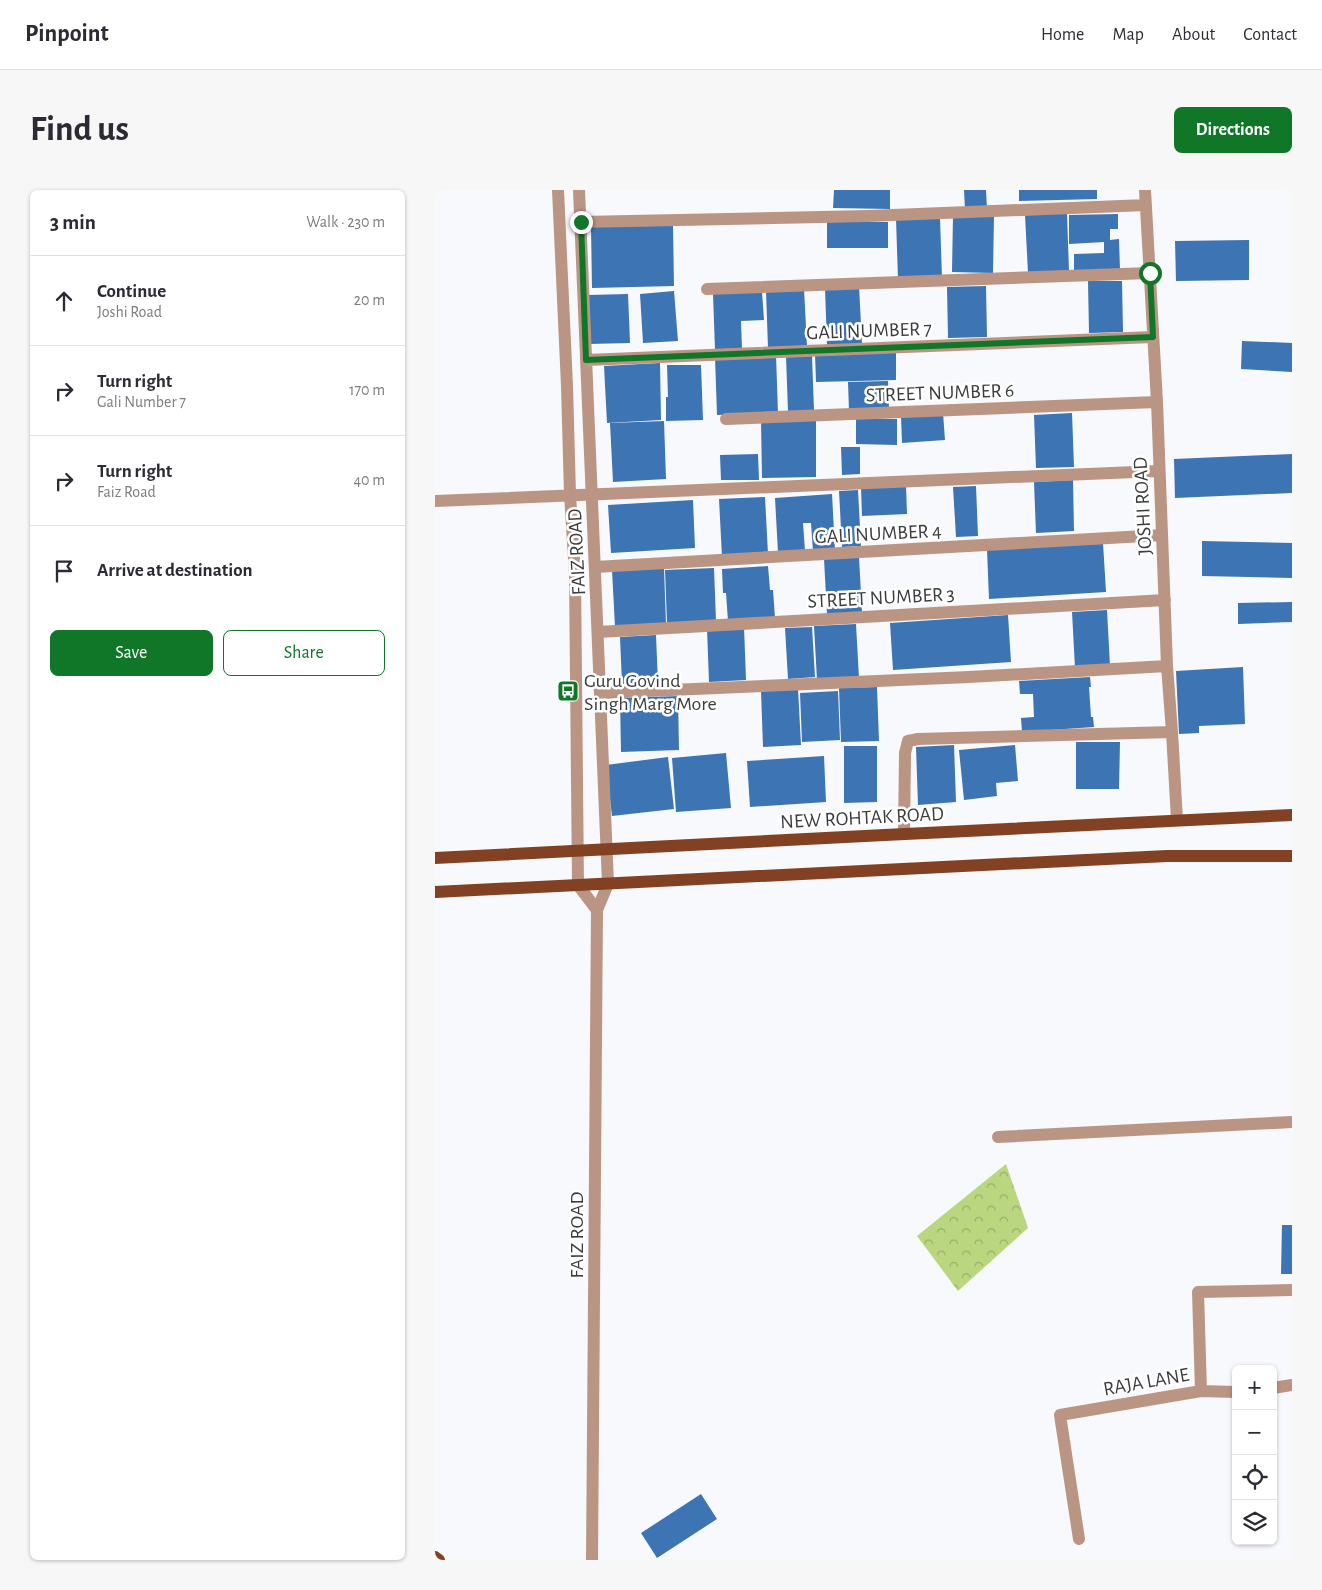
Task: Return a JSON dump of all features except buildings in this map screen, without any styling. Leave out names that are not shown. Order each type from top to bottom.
[{"type":"main road","name":"NEW ROHTAK ROAD","points":[[435,858],[606,851],[904,833],[1292,815]]},
{"type":"main road","points":[[435,892],[1167,856],[1292,856]]},
{"type":"main road","points":[[435,1557],[439,1560]]},
{"type":"street","points":[[558,190],[575,574],[578,885],[597,910]]},
{"type":"street","name":"FAIZ ROAD","points":[[579,190],[608,884],[597,910],[592,1560]]},
{"type":"street","name":"JOSHI ROAD","points":[[1145,190],[1157,402],[1167,666],[1173,732],[1177,820]]},
{"type":"street","points":[[581,222],[868,216],[1146,205]]},
{"type":"street","points":[[707,289],[1150,273]]},
{"type":"street","name":"GALI NUMBER 7","points":[[586,360],[1153,337]]},
{"type":"street","name":"STREET NUMBER 6","points":[[725,419],[1157,402]]},
{"type":"street","points":[[435,501],[570,494],[592,495],[1159,472]]},
{"type":"street","name":"GALI NUMBER 4","points":[[595,568],[1163,535]]},
{"type":"street","name":"STREET NUMBER 3","points":[[598,632],[1165,600]]},
{"type":"street","points":[[601,693],[1167,666]]},
{"type":"street","points":[[904,833],[905,754],[908,741],[918,738],[1173,732]]},
{"type":"street","points":[[998,1137],[1292,1122]]},
{"type":"street","name":"RAJA LANE","points":[[1079,1539],[1060,1415],[1201,1391],[1198,1292],[1292,1290]]},
{"type":"street","points":[[1277,1387],[1292,1385]]},
{"type":"street","points":[[1201,1391],[1232,1392]]},
{"type":"green space","points":[[1006,1164],[1028,1228],[958,1291],[917,1236]]},
{"type":"place","name":"Guru Govind Singh Marg More","points":[[568,691]]},
{"type":"route","points":[[581,222],[586,360],[1153,337],[1150,273]]}]
